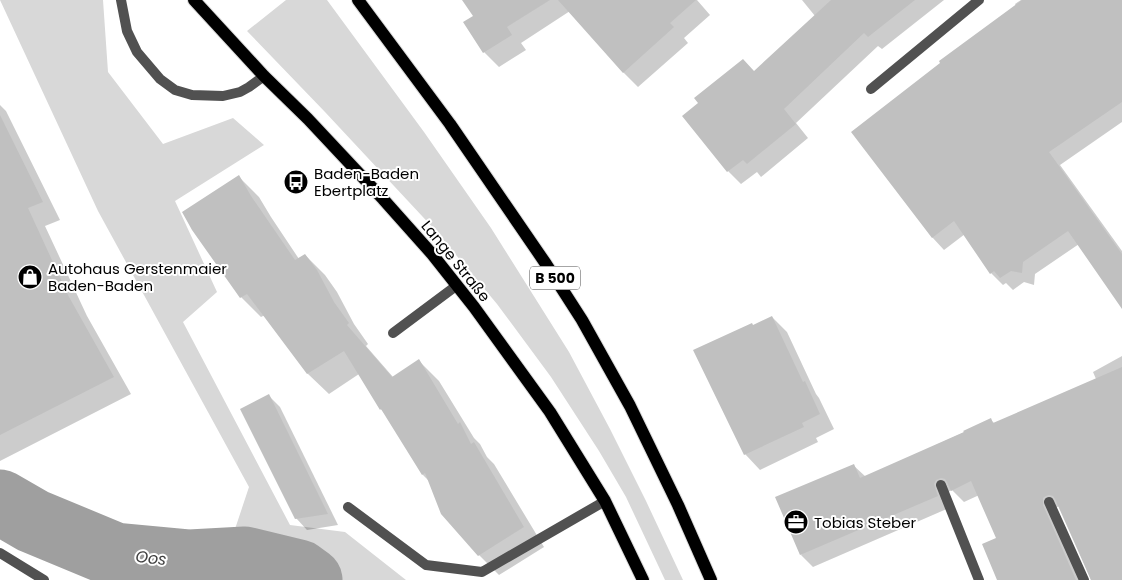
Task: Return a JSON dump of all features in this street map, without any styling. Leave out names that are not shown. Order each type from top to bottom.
[{"type":"main road","name":"Lange Straße","points":[[194,0],[389,206],[432,254],[474,307],[550,412],[605,501],[643,580]]},
{"type":"main road","name":"B 500","points":[[358,0],[450,124],[582,320],[630,406],[678,504],[710,580]]},
{"type":"street","points":[[121,0],[127,31],[137,52],[160,79],[175,90],[192,95],[223,96],[240,92],[264,76]]},
{"type":"street","points":[[872,88],[978,0]]},
{"type":"street","points":[[393,333],[456,286]]},
{"type":"street","points":[[941,485],[979,580]]},
{"type":"street","points":[[348,507],[426,565],[482,572],[605,501]]},
{"type":"street","points":[[1048,502],[1084,580]]},
{"type":"street","points":[[0,553],[44,580]]},
{"type":"shaded area","points":[[0,0],[103,0],[108,72],[163,144],[233,118],[264,145],[175,201],[217,292],[183,322],[290,525],[345,532],[406,580],[195,580],[231,541],[249,487],[98,211]]},
{"type":"shaded area","points":[[286,0],[327,0],[424,132],[491,228],[569,352],[646,501],[683,580],[665,580],[626,497],[599,451],[551,377],[497,304],[436,231],[247,31]]},
{"type":"building","points":[[462,0],[550,0],[507,27],[512,35],[483,53],[463,22],[473,16]]},
{"type":"building","points":[[558,0],[696,0],[670,23],[674,27],[623,73]]},
{"type":"building","points":[[831,0],[915,0],[868,37],[864,33],[784,109],[796,124],[747,164],[743,160],[727,172],[682,116],[698,103],[694,98],[743,59],[754,71]]},
{"type":"building","points":[[1022,0],[1122,0],[1122,102],[1049,152],[1122,254],[1122,309],[1068,231],[1023,262],[1022,273],[1011,271],[1000,278],[994,271],[990,274],[954,221],[932,238],[851,132],[940,63],[939,61]]},
{"type":"building","name":"Autohaus Gerstenmaier Baden-Baden","points":[[0,115],[43,202],[28,208],[69,297],[114,377],[0,435]]},
{"type":"building","points":[[239,175],[251,196],[295,260],[305,254],[317,270],[334,302],[349,323],[347,325],[392,377],[419,359],[458,424],[460,422],[471,444],[474,442],[524,527],[478,556],[441,514],[425,473],[422,475],[344,351],[307,374],[247,294],[240,298],[192,230],[182,212]]},
{"type":"building","points":[[772,316],[820,414],[802,423],[804,427],[744,455],[693,350]]},
{"type":"building","points":[[1122,367],[1122,580],[1091,580],[1055,499],[1049,495],[1043,498],[1043,505],[1076,580],[997,580],[982,544],[996,538],[971,481],[951,491],[945,479],[941,478],[936,480],[934,484],[938,496],[800,555],[775,497],[854,464],[860,478],[991,418],[993,423]]},
{"type":"building","points":[[269,394],[328,514],[295,519],[240,409]]},
{"type":"waterway","name":"Oos","points":[[0,502],[33,521],[115,555],[190,562],[245,559],[299,572],[310,580]]},
{"type":"place","name":"Baden-Baden Ebertplatz","points":[[296,182]]},
{"type":"place","name":"Autohaus Gerstenmaier Baden-Baden","points":[[30,277]]},
{"type":"place","name":"Tobias Steber","points":[[796,522]]}]
